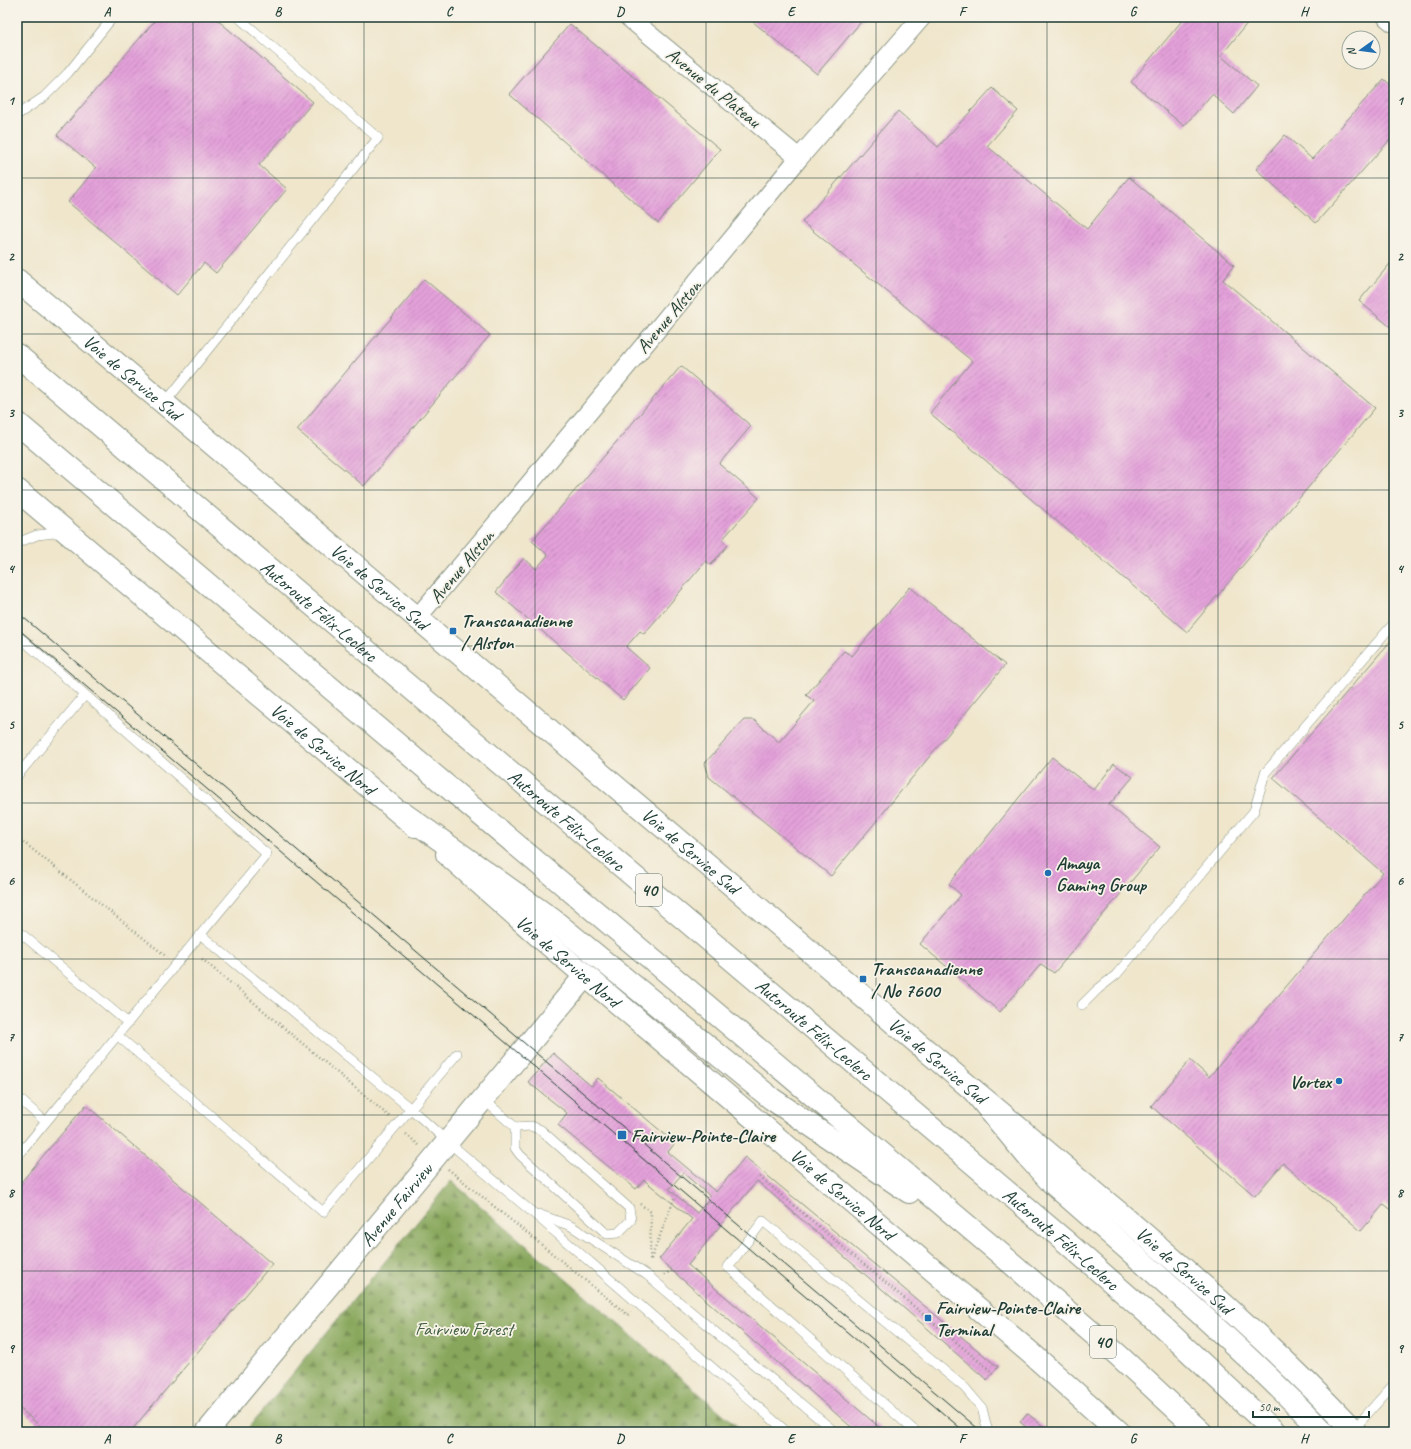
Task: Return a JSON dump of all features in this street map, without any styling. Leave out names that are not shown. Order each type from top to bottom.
[{"type":"main road","points":[[1389,17],[1394,21]]},
{"type":"main road","name":"Voie de Service Sud","points":[[17,280],[1174,1260],[1294,1370],[1354,1431]]},
{"type":"main road","name":"Autoroute Félix-Leclerc","points":[[17,355],[1065,1241],[1174,1337],[1275,1432]]},
{"type":"main road","name":"40","points":[[17,423],[1003,1256],[1124,1360],[1201,1432]]},
{"type":"main road","name":"Voie de Service Nord","points":[[17,490],[401,812],[585,976],[945,1280],[1119,1432]]},
{"type":"main road","points":[[401,812],[553,920],[772,1099],[1003,1256]]},
{"type":"main road","name":"Avenue Fairview","points":[[207,1432],[585,976]]},
{"type":"main road","points":[[973,1090],[1050,1181],[1246,1355],[1291,1398],[1323,1432]]},
{"type":"street","name":"Avenue du Plateau","points":[[628,17],[799,158]]},
{"type":"street","name":"Avenue Alston","points":[[417,618],[799,158],[922,17]]},
{"type":"lane","points":[[17,115],[44,96],[68,73],[113,17]]},
{"type":"lane","points":[[164,404],[378,138],[238,17]]},
{"type":"lane","points":[[17,543],[37,536],[67,532]]},
{"type":"lane","points":[[1082,1005],[1098,989],[1116,975],[1254,811],[1265,772],[1394,623]]},
{"type":"lane","points":[[17,635],[268,854],[17,1156]]},
{"type":"lane","points":[[17,776],[85,695]]},
{"type":"lane","points":[[17,930],[128,1023]]},
{"type":"lane","points":[[201,935],[411,1109],[787,1432]]},
{"type":"lane","points":[[117,1036],[323,1212],[457,1054]]},
{"type":"lane","points":[[17,1097],[46,1122]]},
{"type":"lane","points":[[483,1099],[515,1127],[531,1126],[541,1130],[629,1208],[631,1220],[618,1233],[607,1234],[520,1155],[515,1148],[515,1127]]},
{"type":"lane","points":[[532,1212],[571,1226],[641,1271],[669,1292],[835,1432]]},
{"type":"lane","points":[[916,1432],[728,1267],[763,1221],[965,1388],[982,1408],[987,1428],[985,1432]]},
{"type":"lane","points":[[1354,1431],[1394,1384]]},
{"type":"path","points":[[17,836],[169,958]]},
{"type":"path","points":[[202,959],[390,1118]]},
{"type":"path","points":[[406,1134],[418,1144]]},
{"type":"path","points":[[453,1173],[628,1315]]},
{"type":"path","points":[[760,1177],[993,1373]]},
{"type":"path","points":[[651,1212],[650,1262],[675,1196]]},
{"type":"path","points":[[663,1276],[672,1270]]},
{"type":"green space","name":"Fairview Forest","points":[[451,1181],[744,1432],[245,1432]]},
{"type":"building","points":[[158,17],[214,17],[313,102],[259,165],[287,189],[216,273],[204,263],[177,295],[68,202],[96,168],[57,135]]},
{"type":"building","points":[[747,17],[865,17],[817,74]]},
{"type":"building","points":[[1185,17],[1252,17],[1221,56],[1257,86],[1234,114],[1212,94],[1184,126],[1131,82]]},
{"type":"building","points":[[570,24],[720,149],[658,223],[509,94]]},
{"type":"building","points":[[1384,79],[1394,88],[1394,135],[1316,223],[1256,169],[1285,135],[1312,159]]},
{"type":"building","points":[[992,88],[1018,111],[987,146],[1087,229],[1129,177],[1234,265],[1223,280],[1375,408],[1187,632],[930,413],[972,361],[802,222],[898,111],[938,147]]},
{"type":"building","points":[[1394,259],[1394,330],[1359,301]]},
{"type":"building","points":[[424,279],[490,335],[364,486],[297,430]]},
{"type":"building","points":[[681,366],[751,426],[719,464],[759,498],[722,540],[728,545],[711,565],[706,561],[644,634],[640,631],[626,647],[650,668],[623,700],[496,592],[524,558],[536,569],[548,555],[532,541]]},
{"type":"building","points":[[910,587],[1005,665],[831,876],[709,777],[705,763],[744,720],[754,720],[779,742],[814,701],[806,695],[844,651],[852,656]]},
{"type":"building","points":[[1394,637],[1394,1212],[1384,1204],[1361,1231],[1283,1163],[1255,1196],[1151,1106],[1190,1060],[1209,1077],[1383,873],[1273,778]]},
{"type":"building","points":[[1052,757],[1094,790],[1114,764],[1133,777],[1109,805],[1160,847],[1054,973],[1041,964],[1000,1012],[920,944],[961,895],[949,884]]},
{"type":"building","points":[[553,1053],[591,1086],[598,1078],[675,1143],[668,1152],[716,1192],[745,1157],[998,1367],[987,1380],[757,1181],[688,1265],[885,1432],[857,1432],[659,1259],[692,1219],[644,1180],[636,1189],[558,1125],[567,1113],[528,1082]],"holes":[[[683,1173],[711,1197],[697,1213],[669,1189]]]},
{"type":"building","points":[[86,1105],[272,1264],[130,1432],[47,1432],[17,1406],[17,1187]]},
{"type":"building","points":[[1027,1413],[1050,1432],[1032,1432],[1020,1422]]},
{"type":"tram line","points":[[17,612],[982,1432]]},
{"type":"tram line","points":[[17,628],[965,1432]]},
{"type":"place","name":"Transcanadienne / Alston","points":[[453,631]]},
{"type":"place","name":"Amaya Gaming Group","points":[[1048,873]]},
{"type":"place","name":"Transcanadienne / No 7600","points":[[863,979]]},
{"type":"place","name":"Vortex","points":[[1339,1081]]},
{"type":"place","name":"Fairview-Pointe-Claire","points":[[622,1135]]},
{"type":"place","name":"Fairview-Pointe-Claire Terminal","points":[[928,1318]]}]
